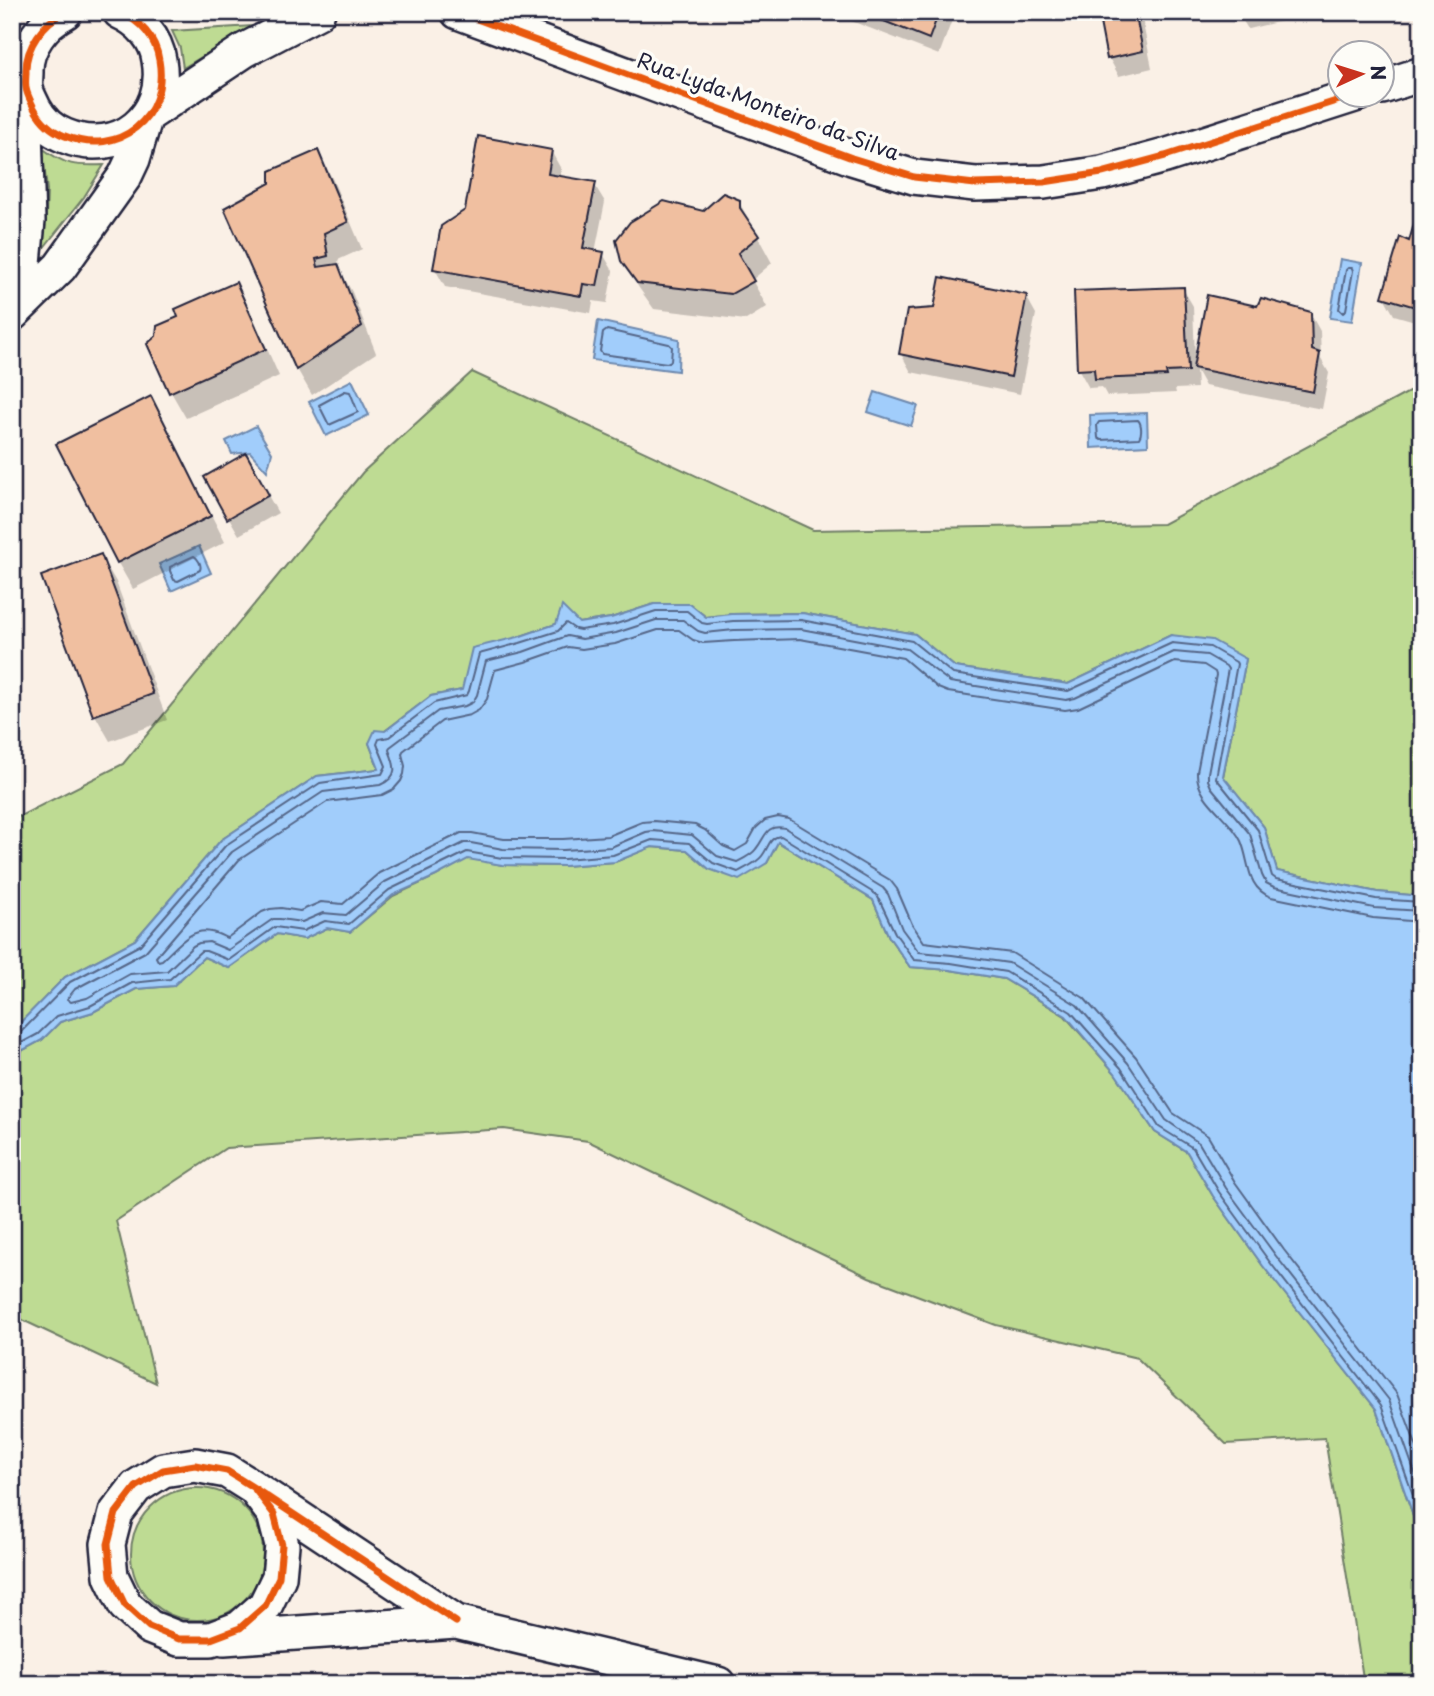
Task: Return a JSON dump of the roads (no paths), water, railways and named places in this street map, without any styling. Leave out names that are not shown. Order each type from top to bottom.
[{"type":"street","points":[[12,301],[24,263],[28,221],[22,83],[25,66],[32,44],[44,26],[65,12]]},
{"type":"street","points":[[12,314],[60,267],[125,176],[147,117],[159,95],[162,74],[158,52],[148,33],[133,18],[120,12]]},
{"type":"street","points":[[22,83],[39,117],[57,133],[79,142],[104,143],[127,135],[147,117],[245,50],[318,12]]},
{"type":"street","name":"Rua Lyda Monteiro da Silva","points":[[458,12],[852,158],[914,177],[975,184],[1044,181],[1102,173],[1165,156],[1326,104]]},
{"type":"street","points":[[1396,82],[1422,74]]},
{"type":"street","points":[[456,1622],[227,1471],[195,1465],[163,1470],[136,1487],[116,1513],[108,1544],[111,1576],[125,1605],[149,1627],[178,1639],[456,1622],[718,1684]]},
{"type":"street","points":[[211,1639],[240,1628],[265,1606],[279,1577],[282,1545],[274,1514],[254,1488]]},
{"type":"water","points":[[1340,259],[1362,263],[1352,321],[1330,318]]},
{"type":"water","points":[[598,321],[679,339],[678,371],[592,360]]},
{"type":"water","points":[[352,380],[369,415],[326,436],[309,402]]},
{"type":"water","points":[[875,392],[918,406],[911,426],[868,412]]},
{"type":"water","points":[[1147,413],[1148,445],[1091,448],[1090,415]]},
{"type":"water","points":[[256,426],[272,453],[267,471],[250,452],[232,454],[226,441]]},
{"type":"water","points":[[199,546],[211,573],[171,591],[159,564]]},
{"type":"water","points":[[654,604],[690,604],[706,617],[802,613],[915,634],[955,667],[1068,684],[1171,635],[1212,640],[1246,659],[1223,776],[1264,827],[1277,871],[1377,892],[1422,896],[1422,1541],[1376,1409],[1263,1266],[1213,1196],[1187,1152],[1155,1132],[1115,1073],[1066,1016],[1004,979],[910,967],[889,937],[873,900],[778,842],[767,863],[739,880],[709,869],[687,850],[652,847],[615,862],[564,866],[502,865],[468,859],[393,895],[350,932],[327,928],[304,939],[277,934],[229,968],[204,957],[173,986],[136,989],[93,1012],[60,1022],[42,1040],[12,1056],[12,1031],[65,977],[135,940],[221,840],[317,776],[379,769],[369,743],[375,730],[385,731],[431,696],[462,690],[472,648],[556,624],[562,606],[579,623],[611,618]]}]
